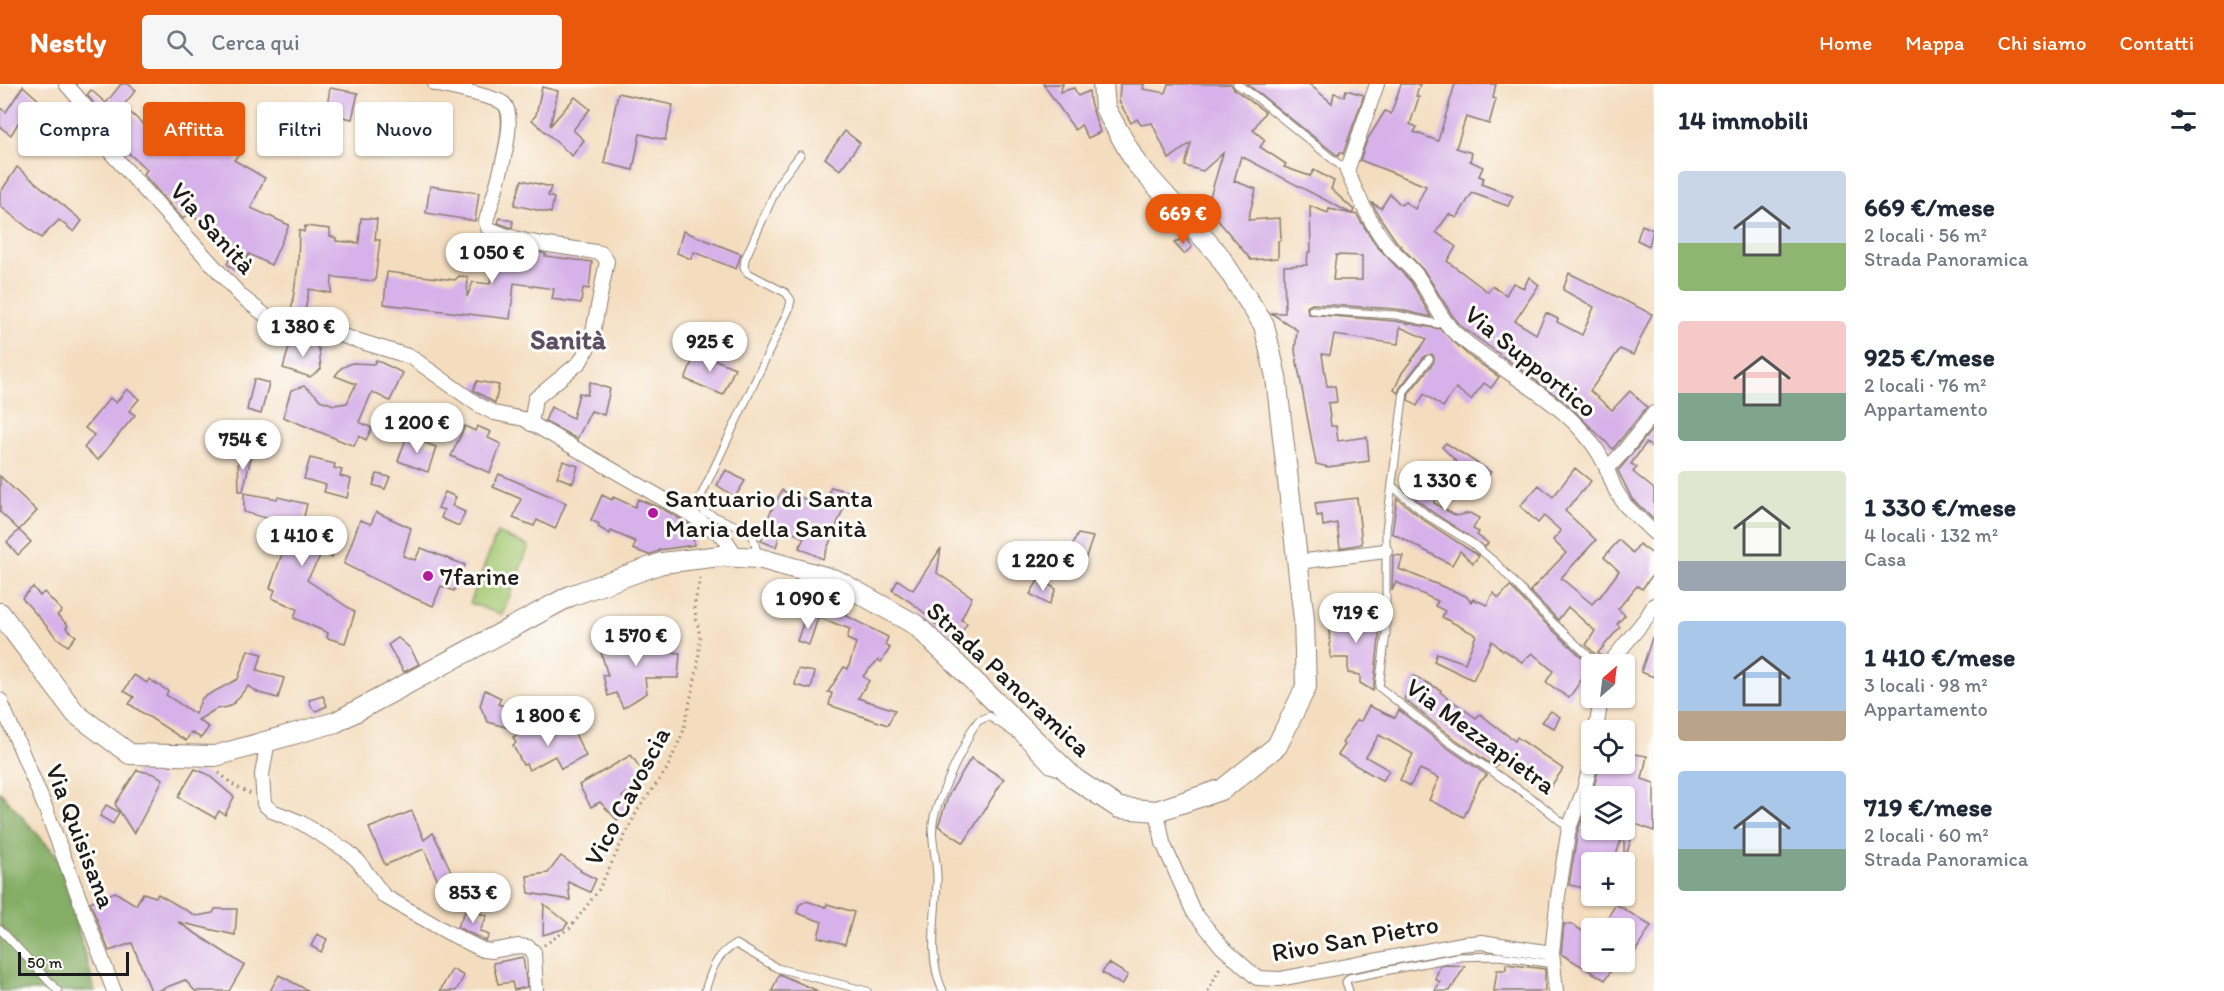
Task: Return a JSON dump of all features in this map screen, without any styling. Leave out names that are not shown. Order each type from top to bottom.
[{"type":"main road","name":"Strada Panoramica","points":[[0,613],[76,714],[129,754],[215,756],[336,722],[570,596],[662,563],[720,555],[758,558],[836,580],[916,625],[1074,777],[1119,808],[1157,811],[1223,789],[1277,746],[1306,687],[1304,619],[1276,377],[1264,326],[1218,254],[1136,163],[1105,108],[1103,84]]},
{"type":"street","name":"Via Sanità","points":[[66,84],[91,113],[102,143],[241,296],[270,319],[317,328],[411,357],[477,404],[494,413],[524,419],[688,513],[723,536],[737,557]]},
{"type":"street","points":[[435,84],[494,99],[503,103],[508,110],[508,140],[486,220],[488,228],[525,240],[601,253],[608,261],[591,342],[580,362],[535,399],[531,424]]},
{"type":"street","points":[[1347,171],[1377,84]]},
{"type":"street","name":"Via Supportico","points":[[1347,171],[1371,219],[1388,246],[1416,274],[1444,322],[1472,347],[1534,390],[1565,416],[1594,445],[1625,505],[1654,532]]},
{"type":"street","points":[[1607,469],[1654,413]]},
{"type":"street","points":[[1298,562],[1385,551]]},
{"type":"street","points":[[1617,654],[1654,605]]},
{"type":"street","name":"Via Quisisana","points":[[0,700],[49,817],[114,991]]},
{"type":"street","points":[[268,740],[262,775],[263,801],[272,811],[300,822],[347,851],[358,861],[384,896],[447,932],[483,950],[528,947],[534,952],[536,991]]},
{"type":"street","points":[[1557,991],[1553,958],[1556,915],[1569,828],[1588,774]]},
{"type":"street","name":"Rivo San Pietro","points":[[1157,811],[1162,843],[1193,911],[1228,952],[1257,978],[1280,979],[1482,942],[1553,958]]},
{"type":"lane","points":[[1237,84],[1264,103],[1347,171]]},
{"type":"lane","points":[[758,558],[752,533],[705,512],[700,498],[789,309],[791,300],[786,293],[748,273],[744,268],[745,259],[780,182],[800,155]]},
{"type":"lane","points":[[1312,310],[1396,315],[1438,324],[1444,322]]},
{"type":"lane","name":"Via Mezzapietra","points":[[1429,359],[1404,391],[1385,551],[1386,634],[1379,687],[1445,739],[1540,804],[1569,828]]},
{"type":"lane","points":[[1392,486],[1428,516],[1473,543],[1586,654]]},
{"type":"lane","points":[[943,991],[939,984],[935,957],[938,880],[932,833],[940,800],[978,721],[989,716],[1017,735],[1049,769],[1074,777]]},
{"type":"lane","points":[[0,929],[57,991]]},
{"type":"lane","points":[[705,991],[717,960],[724,950],[736,944],[777,968],[867,991]]},
{"type":"lane","points":[[1349,991],[1346,982],[1349,978],[1456,957],[1553,958]]},
{"type":"path","name":"Vico Cavoscia","points":[[531,950],[546,944],[570,928],[586,909],[598,891],[638,811],[667,769],[683,732],[698,666],[700,636],[694,607],[704,558]]},
{"type":"path","points":[[214,769],[235,786],[263,801]]},
{"type":"path","points":[[1208,991],[1228,952]]},
{"type":"green space","points":[[497,533],[529,546],[502,615],[470,603]]},
{"type":"green space","points":[[0,792],[58,857],[95,991],[0,991]]},
{"type":"building","points":[[121,84],[128,84],[136,90],[126,102],[107,102]]},
{"type":"building","points":[[1043,84],[1063,84],[1060,92],[1074,88],[1078,96],[1089,91],[1090,102],[1100,132],[1088,138],[1081,125],[1075,130]]},
{"type":"building","points":[[1120,84],[1144,84],[1143,89],[1165,93],[1168,84],[1231,84],[1234,89],[1265,112],[1253,130],[1265,140],[1260,147],[1286,164],[1284,167],[1310,176],[1314,170],[1334,181],[1331,189],[1354,210],[1352,214],[1241,156],[1234,181],[1256,189],[1248,220],[1280,218],[1281,240],[1278,241],[1278,258],[1251,260],[1207,207],[1223,153],[1203,171],[1185,166],[1191,143],[1169,159],[1152,123],[1141,125],[1137,119],[1131,123],[1119,101]]},
{"type":"building","points":[[1247,84],[1309,84],[1332,103],[1334,93],[1344,96],[1346,90],[1364,95],[1343,154],[1340,152],[1338,156]]},
{"type":"building","points":[[1401,84],[1420,84],[1416,96],[1419,97],[1410,124],[1417,127],[1414,132],[1438,141],[1455,84],[1496,84],[1493,98],[1496,99],[1489,124],[1466,117],[1456,148],[1472,153],[1470,161],[1483,167],[1479,176],[1484,178],[1481,184],[1513,196],[1508,206],[1472,193],[1457,218],[1449,214],[1436,232],[1456,247],[1447,261],[1488,292],[1492,286],[1506,295],[1513,283],[1524,288],[1529,277],[1539,285],[1515,321],[1536,334],[1546,313],[1558,319],[1557,322],[1582,335],[1594,307],[1563,290],[1569,273],[1652,314],[1633,355],[1620,349],[1590,391],[1612,410],[1630,391],[1647,407],[1613,449],[1565,402],[1461,326],[1425,272],[1396,241],[1379,216],[1372,203],[1381,208],[1390,194],[1401,205],[1405,202],[1415,209],[1426,186],[1360,160],[1367,140],[1385,111],[1391,114]]},
{"type":"building","points":[[23,86],[41,102],[18,102],[18,123],[11,135],[0,127],[0,108],[6,112]]},
{"type":"building","points":[[542,87],[558,91],[550,126],[575,97],[590,109],[573,130],[584,140],[572,156],[532,120],[536,115]]},
{"type":"building","points":[[330,88],[358,93],[352,119],[343,117],[343,102],[328,102]]},
{"type":"building","points":[[91,90],[105,102],[93,102],[87,95]]},
{"type":"building","points":[[618,93],[673,105],[665,140],[640,134],[633,170],[604,163]]},
{"type":"building","points":[[131,113],[143,124],[143,156],[237,156],[234,160],[265,178],[251,208],[289,225],[271,265],[249,254],[240,274],[227,264],[235,246],[188,213],[183,219],[143,174],[147,170],[131,155]]},
{"type":"building","points":[[845,131],[860,143],[840,170],[825,158]]},
{"type":"building","points":[[17,167],[82,221],[74,232],[59,220],[41,238],[0,206],[0,193]]},
{"type":"building","points":[[522,180],[551,187],[548,196],[554,198],[551,213],[514,205]]},
{"type":"building","points":[[430,186],[479,193],[475,221],[426,213]]},
{"type":"building","points":[[1310,206],[1328,213],[1329,209],[1357,215],[1375,244],[1411,282],[1431,317],[1396,309],[1312,304],[1307,307],[1308,314],[1395,321],[1440,329],[1469,356],[1499,377],[1491,388],[1484,383],[1471,400],[1456,388],[1443,407],[1424,394],[1417,406],[1408,400],[1409,393],[1434,362],[1432,354],[1425,356],[1398,393],[1394,390],[1402,373],[1427,339],[1400,327],[1398,344],[1334,335],[1330,355],[1322,354],[1327,386],[1335,386],[1337,402],[1328,403],[1331,426],[1336,426],[1338,441],[1367,437],[1369,461],[1328,467],[1316,464],[1295,351],[1297,330],[1271,313],[1285,313],[1284,266],[1307,265],[1308,252],[1311,252]],"holes":[[[1336,255],[1362,256],[1362,280],[1333,280]]]},
{"type":"building","points":[[361,218],[377,219],[375,240],[380,240],[375,281],[332,277],[331,293],[309,289],[304,316],[291,312],[298,265],[299,230],[304,232],[305,226],[330,229],[330,236],[336,238],[336,241],[359,243]]},
{"type":"building","points":[[500,218],[513,221],[512,228],[498,223]]},
{"type":"building","points":[[1642,225],[1653,230],[1649,246],[1637,240]]},
{"type":"building","points":[[683,231],[741,254],[736,269],[694,252],[691,259],[677,253]]},
{"type":"building","points":[[1185,237],[1192,247],[1184,254],[1174,243]]},
{"type":"building","points":[[495,241],[520,251],[533,251],[546,254],[545,256],[592,262],[589,289],[583,288],[581,303],[552,299],[554,289],[514,283],[510,319],[384,304],[387,272],[455,280],[459,276],[468,277],[467,297],[473,282],[490,284]]},
{"type":"building","points":[[297,338],[310,340],[319,349],[321,369],[310,377],[283,368],[291,340]]},
{"type":"building","points":[[696,352],[735,368],[723,395],[685,379]]},
{"type":"building","points":[[376,360],[403,373],[390,401],[372,392],[359,422],[372,428],[366,440],[359,436],[354,446],[283,417],[291,390],[304,386],[320,400],[334,405],[347,403],[356,384],[335,376],[341,368],[352,363],[374,364]]},
{"type":"building","points":[[254,379],[269,383],[261,414],[247,410]]},
{"type":"building","points":[[477,381],[499,385],[495,403],[473,390]]},
{"type":"building","points":[[590,382],[610,389],[604,415],[591,411],[577,439],[545,421],[551,407],[573,418],[579,393],[587,395]]},
{"type":"building","points":[[127,389],[139,399],[129,411],[135,415],[98,460],[84,448],[94,435],[85,428],[110,398],[116,403]]},
{"type":"building","points":[[465,426],[475,431],[477,426],[491,432],[488,438],[501,444],[490,473],[451,456]]},
{"type":"building","points":[[1654,427],[1654,448],[1646,443],[1631,464],[1637,467],[1633,472],[1654,489],[1654,520],[1632,499],[1618,471]]},
{"type":"building","points":[[407,436],[436,447],[428,472],[398,461]]},
{"type":"building","points":[[1446,443],[1491,472],[1477,494],[1452,476],[1460,465],[1442,447]]},
{"type":"building","points":[[238,456],[251,457],[243,491],[239,491]]},
{"type":"building","points":[[310,458],[335,464],[334,468],[342,470],[340,476],[351,479],[347,498],[324,492],[326,485],[304,479]]},
{"type":"building","points":[[563,461],[578,466],[573,483],[557,477]]},
{"type":"building","points":[[1575,468],[1591,481],[1565,511],[1596,540],[1561,578],[1592,604],[1619,571],[1604,557],[1619,540],[1633,553],[1639,544],[1654,555],[1654,573],[1642,589],[1637,586],[1618,609],[1625,615],[1617,624],[1620,627],[1599,654],[1595,654],[1586,645],[1595,631],[1568,607],[1558,620],[1530,591],[1566,553],[1553,540],[1561,531],[1544,516],[1538,523],[1520,506],[1539,485],[1553,497]]},
{"type":"building","points":[[726,470],[745,481],[735,497],[717,485]]},
{"type":"building","points":[[377,474],[390,477],[385,489],[373,485]]},
{"type":"building","points":[[499,474],[566,503],[555,529],[537,520],[534,526],[513,518],[521,499],[493,487]]},
{"type":"building","points":[[0,476],[37,511],[19,530],[0,512]]},
{"type":"building","points":[[1404,482],[1429,486],[1429,494],[1434,496],[1434,503],[1456,516],[1470,513],[1479,518],[1473,529],[1479,532],[1477,535],[1488,543],[1485,547],[1431,511],[1404,489]]},
{"type":"building","points":[[831,487],[850,492],[823,559],[799,548],[804,538],[782,527],[776,547],[761,541],[768,529],[763,527],[782,490],[791,495],[825,504]]},
{"type":"building","points":[[445,492],[456,497],[452,506],[465,512],[459,526],[441,518],[444,510],[438,508]]},
{"type":"building","points":[[244,493],[277,499],[278,497],[307,504],[295,554],[319,526],[337,540],[332,558],[322,553],[307,580],[355,612],[345,643],[327,638],[328,633],[294,618],[297,609],[272,598],[275,590],[270,588],[284,548],[274,540],[287,524],[244,512]]},
{"type":"building","points":[[602,495],[612,500],[613,497],[635,507],[638,499],[665,510],[692,526],[694,545],[659,550],[649,555],[633,549],[636,542],[611,531],[610,534],[591,520]]},
{"type":"building","points":[[1357,498],[1362,544],[1340,548],[1337,523],[1323,526],[1322,515],[1317,516],[1315,503]]},
{"type":"building","points":[[1397,498],[1425,521],[1479,556],[1473,563],[1460,551],[1452,565],[1392,533]]},
{"type":"building","points":[[376,512],[411,528],[403,556],[415,560],[421,548],[465,565],[454,591],[441,586],[433,606],[344,564],[360,520],[371,524]]},
{"type":"building","points":[[19,530],[31,542],[18,555],[7,542]]},
{"type":"building","points":[[1078,534],[1093,537],[1086,557],[1081,554],[1076,563],[1066,557]]},
{"type":"building","points":[[941,548],[937,573],[972,597],[961,620],[967,623],[959,638],[931,621],[932,619],[912,603],[892,590],[898,580],[913,590]]},
{"type":"building","points":[[1393,555],[1403,556],[1399,569],[1466,596],[1471,602],[1473,599],[1487,605],[1493,593],[1499,598],[1510,586],[1581,657],[1581,681],[1569,698],[1546,682],[1553,671],[1532,653],[1522,662],[1503,651],[1492,641],[1473,680],[1434,661],[1437,653],[1465,663],[1476,635],[1442,617],[1445,611],[1435,606],[1438,601],[1396,582],[1392,591]]},
{"type":"building","points":[[1039,579],[1056,589],[1049,605],[1030,594]]},
{"type":"building","points":[[33,587],[40,596],[44,592],[62,611],[57,615],[68,625],[66,628],[76,636],[68,646],[56,637],[22,598]]},
{"type":"building","points":[[820,606],[835,610],[888,637],[885,645],[890,648],[881,662],[878,660],[863,676],[869,681],[858,698],[895,710],[888,725],[829,705],[832,693],[828,692],[844,667],[848,669],[856,643],[847,639],[850,629],[817,617]]},
{"type":"building","points":[[1328,614],[1380,617],[1373,691],[1360,683],[1360,675],[1348,673],[1348,658],[1331,658]]},
{"type":"building","points":[[806,615],[818,618],[809,645],[797,641]]},
{"type":"building","points":[[634,628],[649,629],[648,651],[680,653],[678,678],[645,678],[647,693],[623,708],[616,693],[608,696],[603,675],[608,676],[600,649],[633,639]]},
{"type":"building","points":[[398,638],[410,648],[419,664],[404,672],[388,645]]},
{"type":"building","points":[[1652,638],[1654,639],[1654,677],[1641,672]]},
{"type":"building","points":[[248,650],[262,654],[257,670],[284,678],[278,698],[259,693],[248,686],[234,703],[228,707],[216,709],[198,720],[209,727],[201,738],[191,732],[186,741],[129,704],[134,697],[124,691],[134,675],[147,683],[149,679],[168,691],[166,695],[195,714],[202,698],[238,679]]},
{"type":"building","points":[[798,669],[815,672],[811,689],[795,685]]},
{"type":"building","points":[[1414,676],[1441,690],[1440,692],[1476,718],[1480,714],[1515,741],[1517,737],[1563,769],[1547,792],[1502,760],[1495,767],[1404,699]]},
{"type":"building","points":[[485,690],[501,698],[498,704],[507,707],[503,717],[512,729],[488,722],[480,706]]},
{"type":"building","points":[[323,696],[327,706],[316,711],[309,700]]},
{"type":"building","points":[[1369,706],[1395,718],[1399,710],[1442,744],[1487,775],[1479,783],[1464,817],[1429,800],[1439,778],[1420,769],[1410,786],[1400,780],[1413,754],[1379,735],[1366,757],[1389,770],[1383,781],[1338,755],[1345,745],[1342,743],[1357,720],[1361,721]]},
{"type":"building","points":[[1551,711],[1560,717],[1554,728],[1542,722]]},
{"type":"building","points":[[538,724],[546,739],[571,726],[586,756],[561,769],[555,756],[529,770],[526,764],[523,765],[513,745],[516,743],[513,737]]},
{"type":"building","points":[[1635,754],[1647,756],[1642,779],[1654,783],[1654,831],[1636,824],[1635,827],[1635,786],[1594,786],[1597,774],[1635,774]]},
{"type":"building","points":[[631,755],[648,779],[622,797],[631,807],[617,820],[600,802],[591,807],[579,785]]},
{"type":"building","points":[[971,758],[1004,779],[964,843],[938,826],[949,794]]},
{"type":"building","points":[[195,769],[207,774],[234,797],[225,815],[219,811],[215,818],[178,797]]},
{"type":"building","points":[[137,770],[163,779],[134,834],[115,804]]},
{"type":"building","points":[[106,805],[119,812],[113,824],[100,816]]},
{"type":"building","points":[[412,811],[424,840],[433,833],[452,873],[437,879],[424,849],[385,865],[369,828]]},
{"type":"building","points":[[1581,822],[1581,840],[1621,840],[1617,852],[1581,852],[1581,887],[1569,885]]},
{"type":"building","points":[[1624,840],[1631,840],[1627,852],[1624,852]]},
{"type":"building","points":[[561,856],[580,871],[596,879],[590,892],[568,882],[570,900],[529,893],[527,876],[548,873]]},
{"type":"building","points":[[115,892],[136,905],[143,893],[156,897],[158,894],[196,916],[213,913],[215,909],[237,909],[235,935],[178,922],[244,965],[229,991],[195,991],[185,980],[157,991],[151,991],[132,943],[109,951],[90,902]]},
{"type":"building","points":[[806,901],[854,912],[845,944],[818,937],[822,922],[797,913],[799,905]]},
{"type":"building","points":[[544,904],[568,923],[563,929],[543,935]]},
{"type":"building","points":[[1615,906],[1619,906],[1651,926],[1635,952],[1635,918],[1607,918]]},
{"type":"building","points":[[467,908],[487,916],[480,931],[489,935],[486,941],[457,927]]},
{"type":"building","points":[[1564,924],[1573,925],[1581,930],[1581,966],[1561,954]]},
{"type":"building","points":[[317,934],[327,939],[321,952],[311,946]]},
{"type":"building","points":[[523,957],[527,987],[514,990],[512,982],[498,984],[493,963]]},
{"type":"building","points":[[1108,963],[1128,975],[1122,985],[1102,973]]},
{"type":"building","points":[[1506,964],[1545,969],[1545,991],[1494,991],[1497,970],[1506,970]]},
{"type":"building","points":[[1440,966],[1465,966],[1450,991],[1435,991],[1440,982],[1435,979]]},
{"type":"building","points":[[452,969],[464,976],[456,991],[440,991]]},
{"type":"building","points":[[1591,972],[1610,972],[1605,980]]},
{"type":"building","points":[[779,974],[818,991],[772,991]]},
{"type":"building","points":[[279,975],[309,991],[270,991]]},
{"type":"place","name":"Santuario di Santa Maria della Sanità","points":[[653,513]]},
{"type":"place","name":"7farine","points":[[428,576]]},
{"type":"district","name":"Sanità","points":[[568,339]]}]
